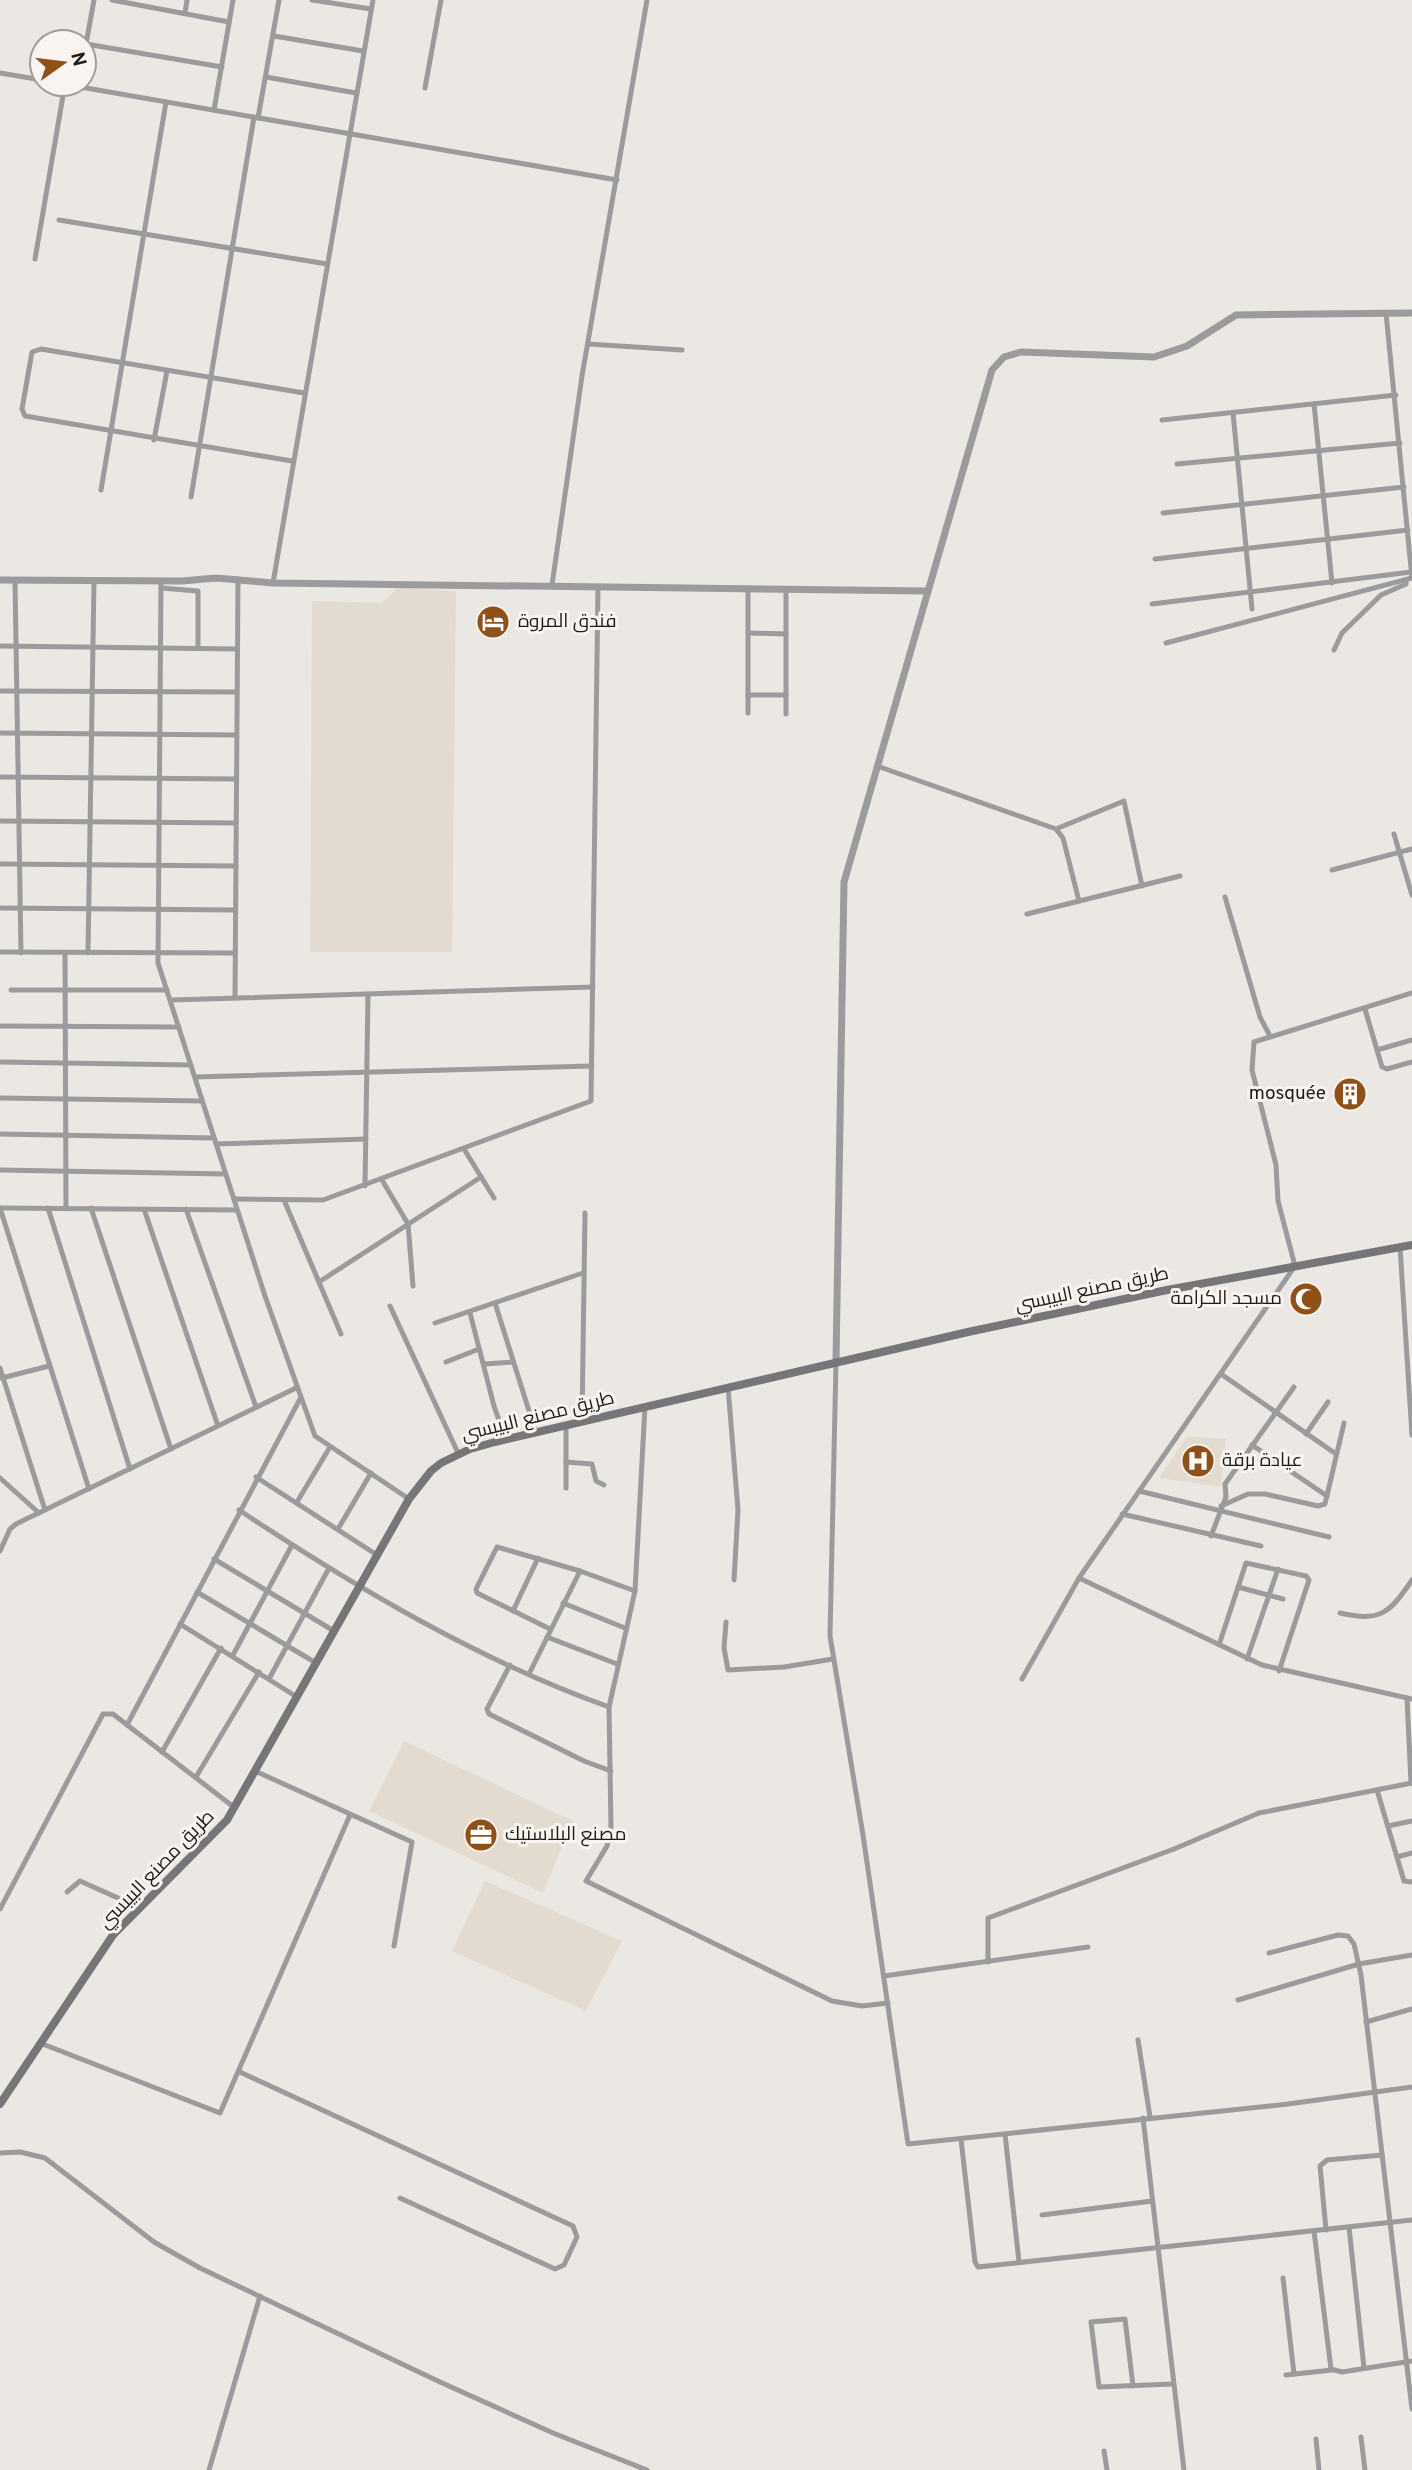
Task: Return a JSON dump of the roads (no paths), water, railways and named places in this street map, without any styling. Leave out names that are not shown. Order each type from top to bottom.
[{"type":"main road","name":"طريق مصنع البيبسي","points":[[1,2101],[106,1945],[138,1907],[215,1835],[235,1808],[409,1499],[431,1471],[458,1454],[645,1405],[836,1361],[1295,1266],[1412,1245]]},
{"type":"street","points":[[89,28],[94,0]]},
{"type":"street","points":[[112,0],[142,3],[229,22]]},
{"type":"street","points":[[185,13],[187,0]]},
{"type":"street","points":[[214,110],[233,0]]},
{"type":"street","points":[[191,496],[232,249],[279,0]]},
{"type":"street","points":[[312,0],[371,9]]},
{"type":"street","points":[[273,583],[373,0]]},
{"type":"street","points":[[425,88],[441,0]]},
{"type":"street","points":[[552,585],[588,344],[647,0]]},
{"type":"street","points":[[274,36],[363,51]]},
{"type":"street","points":[[98,46],[222,67]]},
{"type":"street","points":[[0,73],[28,78]]},
{"type":"street","points":[[265,77],[356,93]]},
{"type":"street","points":[[98,89],[617,180]]},
{"type":"street","points":[[35,259],[62,98]]},
{"type":"street","points":[[101,490],[166,102]]},
{"type":"street","points":[[59,220],[327,264]]},
{"type":"street","points":[[1334,650],[1345,629],[1384,593],[1402,586],[1410,579],[1396,394],[1386,313]]},
{"type":"street","points":[[1412,313],[1240,315],[1187,346],[1158,356],[1021,352],[1004,357],[992,370],[877,766],[844,891],[829,1628],[908,2144],[1412,2087]]},
{"type":"street","points":[[588,344],[682,350]]},
{"type":"street","points":[[292,461],[111,433],[24,416],[22,409],[32,352],[37,348],[304,393]]},
{"type":"street","points":[[155,440],[167,371]]},
{"type":"street","points":[[1162,420],[1396,394]]},
{"type":"street","points":[[1314,404],[1332,583]]},
{"type":"street","points":[[1233,413],[1252,609]]},
{"type":"street","points":[[1177,464],[1400,443]]},
{"type":"street","points":[[1163,513],[1404,487]]},
{"type":"street","points":[[1155,559],[1408,530]]},
{"type":"street","points":[[1152,604],[1411,572]]},
{"type":"street","points":[[161,585],[238,579],[273,583],[928,591]]},
{"type":"street","points":[[235,997],[238,579]]},
{"type":"street","points":[[1166,643],[1410,579]]},
{"type":"street","points":[[0,580],[94,580],[198,591],[198,648]]},
{"type":"street","points":[[15,580],[21,953]]},
{"type":"street","points":[[89,953],[94,580]]},
{"type":"street","points":[[161,585],[157,953],[167,990],[296,1388],[315,1436],[409,1499]]},
{"type":"street","points":[[234,1199],[323,1200],[589,1103],[592,1066],[598,586]]},
{"type":"street","points":[[1381,586],[1384,593]]},
{"type":"street","points":[[747,713],[748,589]]},
{"type":"street","points":[[786,589],[786,714]]},
{"type":"street","points":[[748,633],[786,634]]},
{"type":"street","points":[[0,646],[237,649]]},
{"type":"street","points":[[0,691],[237,692]]},
{"type":"street","points":[[748,695],[786,695]]},
{"type":"street","points":[[0,733],[236,735]]},
{"type":"street","points":[[877,766],[1056,829],[1063,838],[1079,901]]},
{"type":"street","points":[[0,777],[91,780],[236,779]]},
{"type":"street","points":[[1056,829],[1124,801],[1142,886]]},
{"type":"street","points":[[0,821],[236,823]]},
{"type":"street","points":[[1394,834],[1412,895]]},
{"type":"street","points":[[1332,870],[1412,849]]},
{"type":"street","points":[[0,864],[236,866]]},
{"type":"street","points":[[1027,914],[1180,876]]},
{"type":"street","points":[[1225,897],[1260,1017],[1270,1036]]},
{"type":"street","points":[[0,908],[235,910]]},
{"type":"street","points":[[0,952],[235,953]]},
{"type":"street","points":[[65,954],[66,1208]]},
{"type":"street","points":[[171,1000],[593,987]]},
{"type":"street","points":[[11,990],[167,990]]},
{"type":"street","points":[[1022,1679],[1079,1578],[1295,1266],[1278,1201],[1276,1165],[1252,1070],[1252,1044],[1270,1036],[1412,993]]},
{"type":"street","points":[[365,1186],[368,994]]},
{"type":"street","points":[[1365,1009],[1384,1069],[1412,1062]]},
{"type":"street","points":[[0,1026],[179,1027]]},
{"type":"street","points":[[1377,1050],[1412,1040]]},
{"type":"street","points":[[0,1062],[191,1065]]},
{"type":"street","points":[[195,1077],[592,1066]]},
{"type":"street","points":[[0,1098],[202,1101]]},
{"type":"street","points":[[0,1134],[215,1141],[366,1139]]},
{"type":"street","points":[[464,1149],[495,1198]]},
{"type":"street","points":[[0,1170],[225,1174]]},
{"type":"street","points":[[319,1282],[481,1177]]},
{"type":"street","points":[[382,1180],[408,1224],[412,1286]]},
{"type":"street","points":[[284,1200],[341,1334]]},
{"type":"street","points":[[89,1489],[0,1208],[237,1210]]},
{"type":"street","points":[[48,1208],[130,1469]]},
{"type":"street","points":[[91,1208],[171,1449]]},
{"type":"street","points":[[144,1209],[218,1426]]},
{"type":"street","points":[[186,1209],[256,1408]]},
{"type":"street","points":[[582,1422],[585,1213]]},
{"type":"street","points":[[1400,1247],[1412,1436]]},
{"type":"street","points":[[435,1323],[583,1273]]},
{"type":"street","points":[[495,1303],[536,1433]]},
{"type":"street","points":[[390,1306],[458,1454]]},
{"type":"street","points":[[470,1313],[494,1406],[506,1440]]},
{"type":"street","points":[[446,1362],[479,1349]]},
{"type":"street","points":[[485,1364],[513,1362]]},
{"type":"street","points":[[1,1378],[49,1366]]},
{"type":"street","points":[[0,1368],[42,1512]]},
{"type":"street","points":[[1221,1374],[1336,1454]]},
{"type":"street","points":[[728,1387],[738,1510],[734,1580]]},
{"type":"street","points":[[1211,1536],[1226,1497],[1225,1484],[1294,1387]]},
{"type":"street","points":[[0,1551],[12,1526],[296,1388]]},
{"type":"street","points":[[127,1725],[300,1398]]},
{"type":"street","points":[[1306,1434],[1328,1402]]},
{"type":"street","points":[[645,1405],[635,1591],[609,1707],[612,1810],[607,1846],[586,1881],[832,2001],[853,2005],[888,2003]]},
{"type":"street","points":[[1220,1508],[1248,1494],[1265,1494],[1321,1506],[1327,1496],[1344,1423]]},
{"type":"street","points":[[566,1425],[566,1488]]},
{"type":"street","points":[[1252,1445],[1327,1496]]},
{"type":"street","points":[[297,1502],[330,1447]]},
{"type":"street","points":[[566,1462],[592,1464],[596,1481],[604,1485]]},
{"type":"street","points":[[338,1528],[371,1473]]},
{"type":"street","points":[[256,1477],[377,1555]]},
{"type":"street","points":[[0,1478],[42,1512]]},
{"type":"street","points":[[1139,1491],[1220,1508],[1329,1537]]},
{"type":"street","points":[[239,1510],[329,1568],[443,1633],[529,1674],[609,1707]]},
{"type":"street","points":[[1122,1514],[1261,1546]]},
{"type":"street","points":[[233,1655],[292,1545]]},
{"type":"street","points":[[550,1629],[477,1594],[485,1567],[497,1547],[580,1571],[635,1591]]},
{"type":"street","points":[[513,1611],[538,1558]]},
{"type":"street","points":[[214,1559],[334,1630]]},
{"type":"street","points":[[1219,1645],[1247,1563],[1306,1576],[1309,1580],[1279,1671]]},
{"type":"street","points":[[269,1679],[329,1568]]},
{"type":"street","points":[[1247,1659],[1278,1569]]},
{"type":"street","points":[[529,1674],[580,1571]]},
{"type":"street","points":[[988,1962],[988,1918],[1174,1849],[1259,1813],[1412,1783],[1409,1699],[1279,1671],[1247,1659],[1079,1578]]},
{"type":"street","points":[[1340,1613],[1365,1618],[1378,1616],[1391,1606],[1412,1580]]},
{"type":"street","points":[[1238,1587],[1283,1599]]},
{"type":"street","points":[[197,1591],[316,1663]]},
{"type":"street","points":[[563,1603],[625,1628]]},
{"type":"street","points":[[726,1622],[724,1648],[728,1670],[763,1669],[833,1659]]},
{"type":"street","points":[[180,1624],[297,1697]]},
{"type":"street","points":[[547,1637],[617,1664]]},
{"type":"street","points":[[162,1752],[221,1648]]},
{"type":"street","points":[[510,1665],[487,1709],[489,1714],[584,1762],[611,1771]]},
{"type":"street","points":[[196,1777],[259,1672]]},
{"type":"street","points":[[0,1909],[103,1714],[113,1714],[235,1808]]},
{"type":"street","points":[[255,1771],[412,1842],[394,1946]]},
{"type":"street","points":[[1377,1790],[1404,1881],[1412,1882]]},
{"type":"street","points":[[40,2043],[214,2113],[222,2111],[350,1815]]},
{"type":"street","points":[[1388,1826],[1412,1821]]},
{"type":"street","points":[[1397,1857],[1412,1853]]},
{"type":"street","points":[[67,1892],[80,1881],[138,1907]]},
{"type":"street","points":[[1269,1953],[1343,1935],[1351,1938],[1359,1964],[1409,2362],[1412,2409]]},
{"type":"street","points":[[884,1976],[1088,1947]]},
{"type":"street","points":[[1238,2000],[1359,1964],[1412,1955]]},
{"type":"street","points":[[1366,2022],[1412,2009]]},
{"type":"street","points":[[1139,2040],[1152,2201],[1184,2470]]},
{"type":"street","points":[[240,2072],[573,2226],[578,2232],[564,2265],[555,2269],[400,2197]]},
{"type":"street","points":[[1005,2134],[1019,2262]]},
{"type":"street","points":[[961,2139],[976,2265],[1412,2220]]},
{"type":"street","points":[[0,2153],[20,2152],[46,2158],[162,2247],[440,2382],[553,2433],[647,2470]]},
{"type":"street","points":[[1326,2230],[1320,2169],[1323,2163],[1382,2155]]},
{"type":"street","points":[[1042,2216],[1152,2201]]},
{"type":"street","points":[[1349,2227],[1364,2368]]},
{"type":"street","points":[[1314,2231],[1328,2363],[1335,2370]]},
{"type":"street","points":[[1283,2278],[1294,2374]]},
{"type":"street","points":[[209,2470],[260,2296]]},
{"type":"street","points":[[1133,2386],[1125,2319],[1091,2322],[1099,2387],[1133,2386],[1173,2384]]},
{"type":"street","points":[[1286,2375],[1409,2362]]},
{"type":"street","points":[[1361,2437],[1365,2470]]},
{"type":"street","points":[[1316,2440],[1320,2470]]},
{"type":"street","points":[[1104,2451],[1107,2470]]},
{"type":"place","name":"فندق المروة","points":[[493,622]]},
{"type":"place","name":"mosquée","points":[[1350,1094]]},
{"type":"place","name":"مسجد الكرامة","points":[[1306,1299]]},
{"type":"place","name":"عيادة برقة","points":[[1198,1461]]},
{"type":"place","name":"مصنع البلاستيك","points":[[481,1835]]}]
